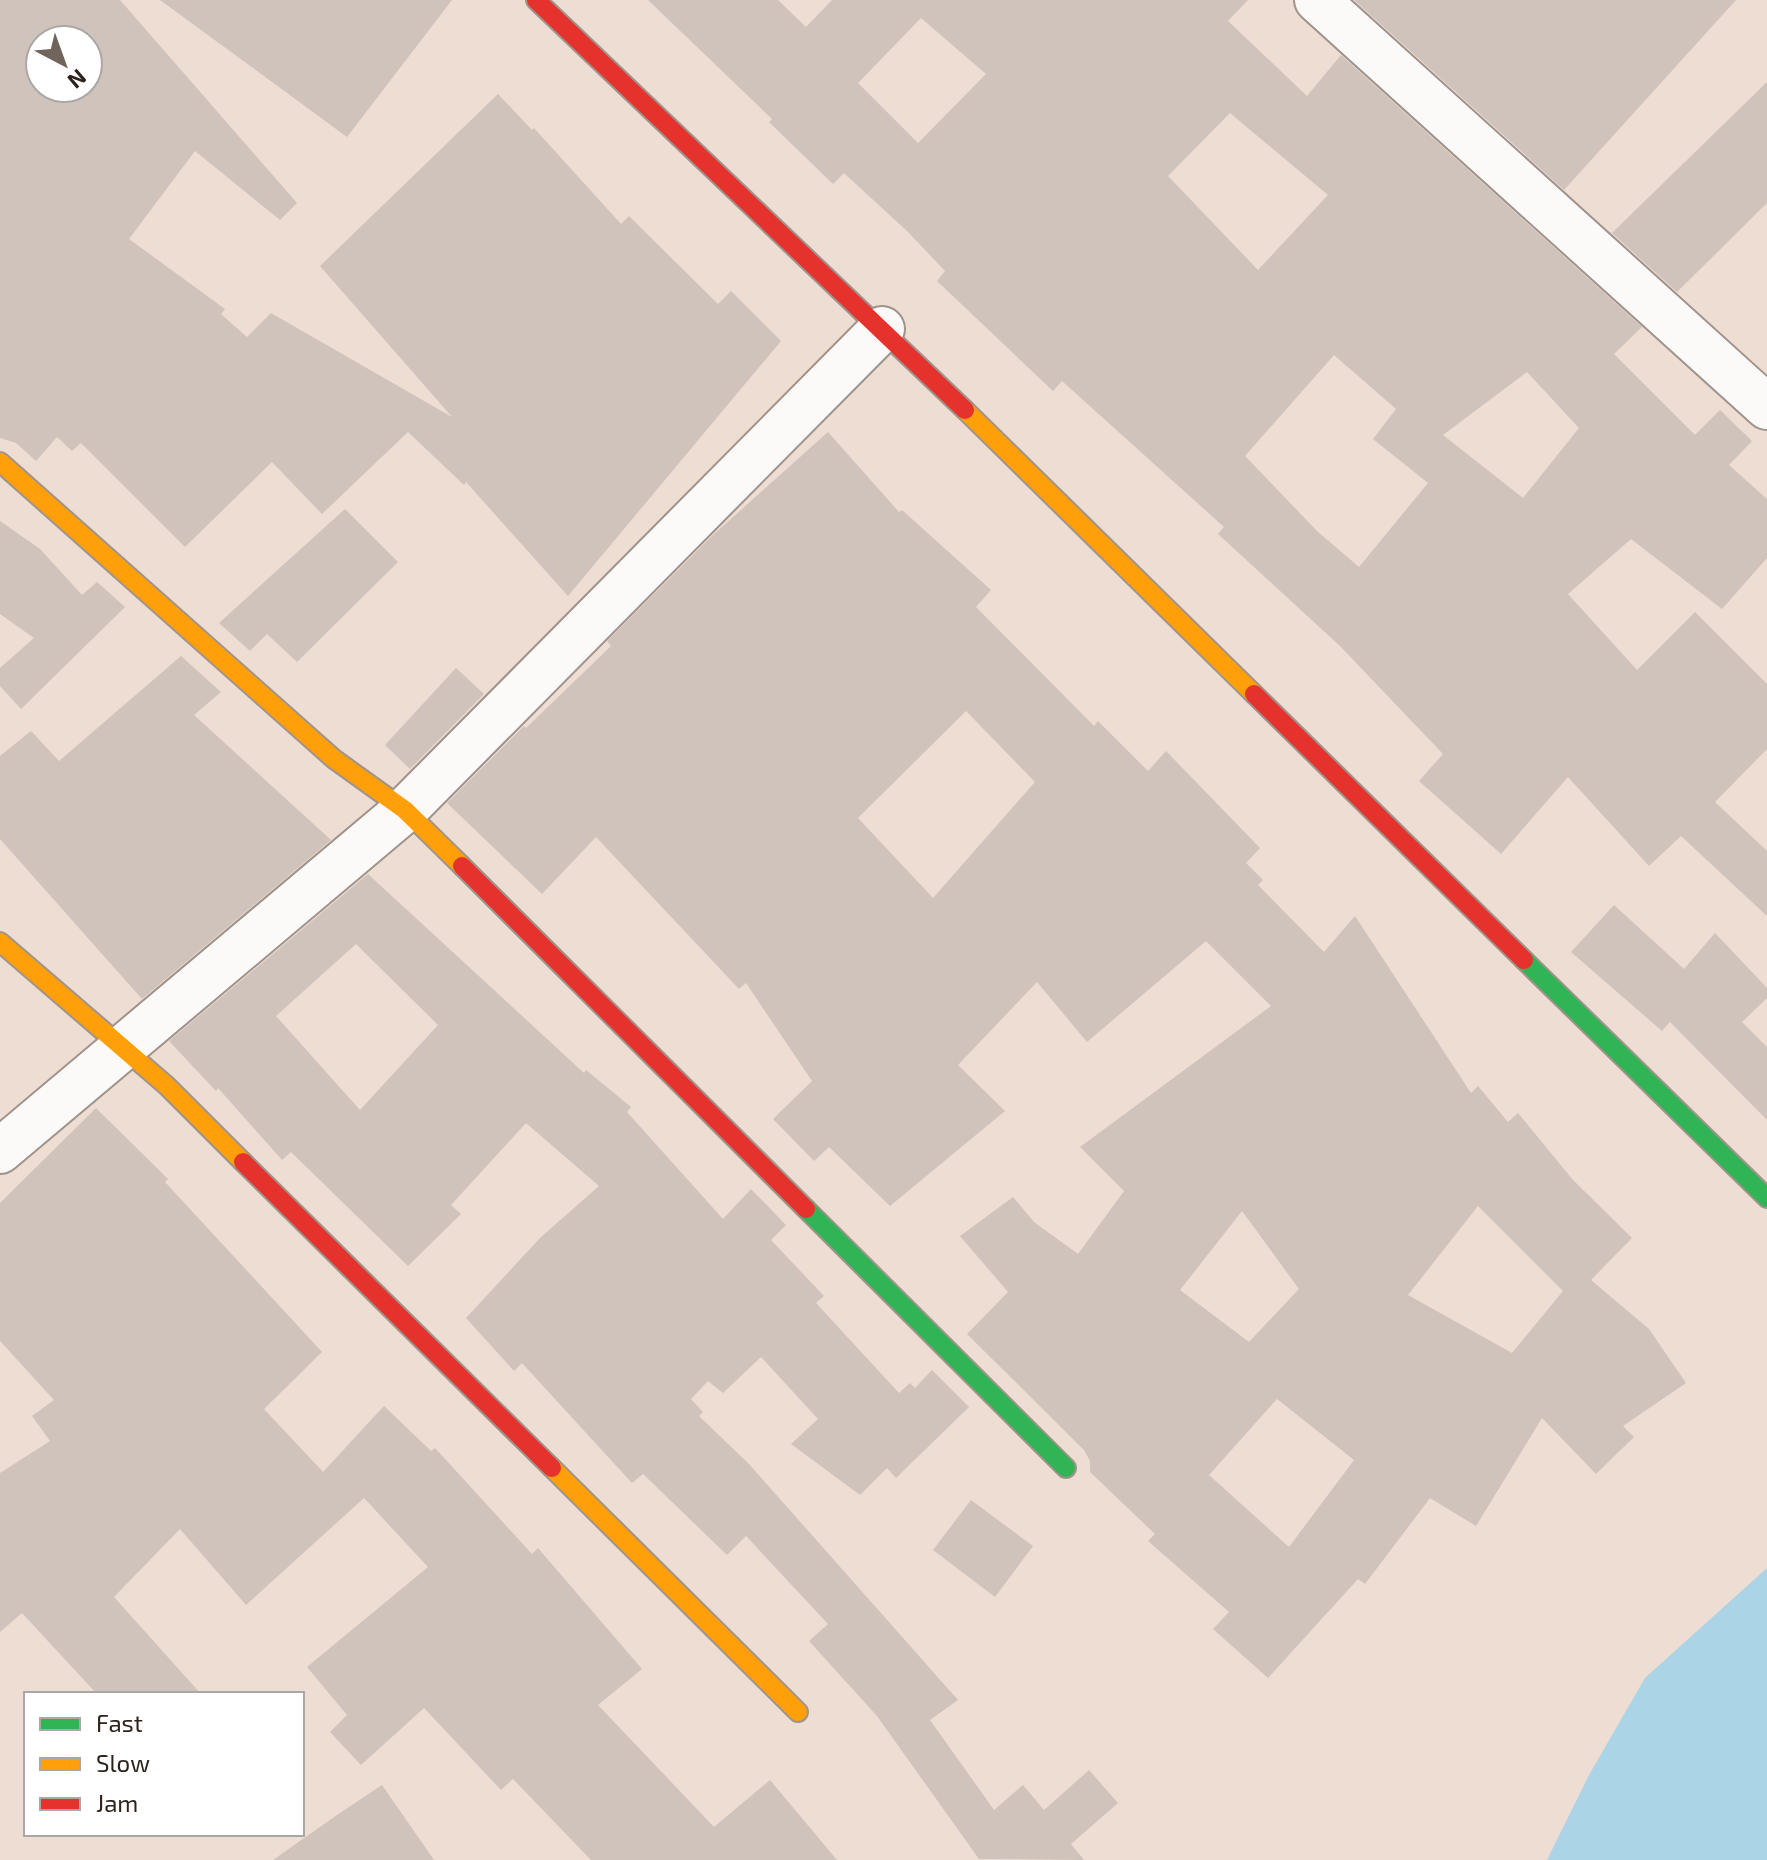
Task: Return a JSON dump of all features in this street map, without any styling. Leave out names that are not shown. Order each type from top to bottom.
[{"type":"street","points":[[536,0],[882,329],[1767,1198]]},
{"type":"street","points":[[1317,0],[1767,407]]},
{"type":"street","points":[[0,1151],[405,810],[882,329]]},
{"type":"street","points":[[0,462],[334,759],[405,810],[1066,1468]]},
{"type":"street","points":[[0,942],[178,1098],[798,1712]]},
{"type":"water","points":[[1767,1568],[1767,1860],[1547,1860],[1589,1775],[1645,1678]]},
{"type":"building","points":[[0,0],[120,0],[297,203],[280,220],[195,151],[129,239],[225,309],[221,314],[247,337],[271,313],[452,417],[320,266],[498,94],[532,130],[534,128],[621,224],[629,216],[718,304],[731,291],[781,341],[568,596],[466,482],[464,485],[408,432],[322,514],[272,462],[185,547],[81,443],[72,451],[57,437],[36,461],[16,443],[0,438]]},
{"type":"building","points":[[160,0],[452,0],[347,137]]},
{"type":"building","points":[[648,0],[778,0],[806,27],[832,0],[1248,0],[1228,21],[1307,96],[1341,55],[1642,327],[1614,354],[1695,435],[1720,410],[1752,441],[1729,465],[1767,499],[1767,558],[1722,609],[1631,539],[1568,594],[1637,670],[1695,612],[1767,684],[1767,749],[1715,802],[1767,851],[1767,916],[1681,836],[1649,866],[1568,777],[1501,854],[1419,781],[1443,754],[1340,646],[1218,534],[1224,527],[1062,381],[1053,391],[937,281],[945,271],[908,232],[844,173],[833,184],[769,122],[772,119]],"holes":[[[921,18],[986,74],[918,143],[858,83]],[[1230,113],[1328,195],[1258,270],[1168,176]],[[1334,355],[1396,409],[1373,439],[1428,483],[1359,567],[1318,532],[1245,456]],[[1527,372],[1579,428],[1523,498],[1443,435]]]},
{"type":"building","points":[[1354,0],[1736,0],[1564,190]]},
{"type":"building","points":[[1767,82],[1767,203],[1677,292],[1612,233]]},
{"type":"building","points":[[828,432],[899,512],[902,510],[991,590],[976,607],[1094,726],[1098,721],[1148,771],[1166,751],[1260,848],[1246,863],[1263,880],[1258,885],[1324,952],[1355,916],[1471,1093],[1478,1086],[1508,1122],[1518,1113],[1573,1180],[1632,1238],[1591,1280],[1649,1329],[1686,1383],[1623,1426],[1634,1437],[1596,1474],[1542,1418],[1476,1526],[1430,1498],[1365,1584],[1358,1579],[1268,1678],[1213,1629],[1229,1612],[1148,1541],[1155,1534],[1090,1472],[1090,1461],[1084,1450],[967,1334],[1008,1292],[960,1236],[1013,1197],[1034,1222],[1078,1254],[1124,1191],[1080,1147],[1271,1006],[1206,941],[1087,1042],[1037,982],[958,1065],[1005,1111],[890,1206],[829,1147],[814,1161],[773,1119],[812,1081],[746,983],[739,989],[596,837],[542,894],[447,803],[611,646],[607,641],[714,534]],"holes":[[[966,711],[1035,782],[933,898],[858,818]],[[1478,1206],[1563,1291],[1512,1353],[1408,1295]],[[1242,1211],[1299,1289],[1249,1342],[1180,1290]],[[1277,1399],[1354,1460],[1289,1547],[1209,1475]]]},
{"type":"building","points":[[345,509],[398,562],[297,662],[267,634],[250,651],[219,623]]},
{"type":"building","points":[[0,521],[40,549],[82,595],[97,582],[125,607],[21,709],[0,686],[0,668],[34,638],[0,614]]},
{"type":"building","points":[[181,656],[221,692],[194,715],[331,840],[142,999],[0,839],[0,756],[31,731],[59,761]]},
{"type":"building","points":[[456,668],[484,694],[410,769],[385,745]]},
{"type":"building","points":[[368,874],[584,1073],[586,1070],[631,1107],[627,1112],[723,1219],[751,1189],[786,1225],[771,1240],[824,1296],[816,1303],[899,1393],[910,1383],[915,1388],[932,1370],[969,1407],[896,1478],[887,1468],[860,1495],[791,1444],[818,1419],[761,1357],[723,1393],[708,1381],[691,1399],[703,1412],[699,1416],[749,1464],[958,1700],[930,1720],[994,1810],[1023,1785],[1044,1810],[1089,1770],[1118,1803],[1071,1844],[1084,1860],[979,1859],[877,1716],[809,1641],[828,1624],[746,1536],[727,1555],[643,1474],[632,1483],[522,1363],[514,1371],[466,1318],[540,1238],[599,1186],[526,1123],[451,1205],[461,1214],[408,1266],[291,1152],[282,1160],[218,1088],[216,1091],[169,1041]],"holes":[[[356,944],[438,1025],[360,1110],[276,1016]]]},
{"type":"building","points":[[1614,905],[1684,969],[1715,933],[1767,988],[1767,998],[1742,1022],[1767,1047],[1767,1120],[1670,1022],[1662,1031],[1571,952]]},
{"type":"building","points":[[96,1108],[168,1179],[165,1182],[322,1352],[264,1409],[323,1472],[384,1406],[431,1451],[435,1448],[532,1554],[538,1548],[642,1669],[598,1705],[714,1827],[770,1780],[837,1860],[591,1860],[513,1779],[501,1790],[424,1708],[361,1765],[330,1732],[347,1715],[307,1667],[428,1567],[364,1498],[246,1605],[180,1529],[114,1597],[199,1692],[95,1692],[22,1613],[0,1632],[0,1473],[50,1441],[32,1416],[54,1400],[0,1341],[0,1203]]},
{"type":"building","points":[[971,1500],[1033,1546],[995,1597],[933,1550]]},
{"type":"building","points":[[382,1785],[434,1860],[273,1860],[337,1815]]},
{"type":"traffic: fast","points":[[1524,960],[1767,1198]]},
{"type":"traffic: fast","points":[[806,1209],[1066,1468]]},
{"type":"traffic: slow","points":[[965,410],[1254,694]]},
{"type":"traffic: slow","points":[[0,462],[334,759],[405,810],[462,866]]},
{"type":"traffic: slow","points":[[0,942],[167,1086],[243,1162]]},
{"type":"traffic: slow","points":[[552,1468],[798,1712]]},
{"type":"traffic: jam","points":[[536,0],[965,410]]},
{"type":"traffic: jam","points":[[1254,694],[1524,960]]},
{"type":"traffic: jam","points":[[462,866],[806,1209]]},
{"type":"traffic: jam","points":[[243,1162],[552,1468]]}]
